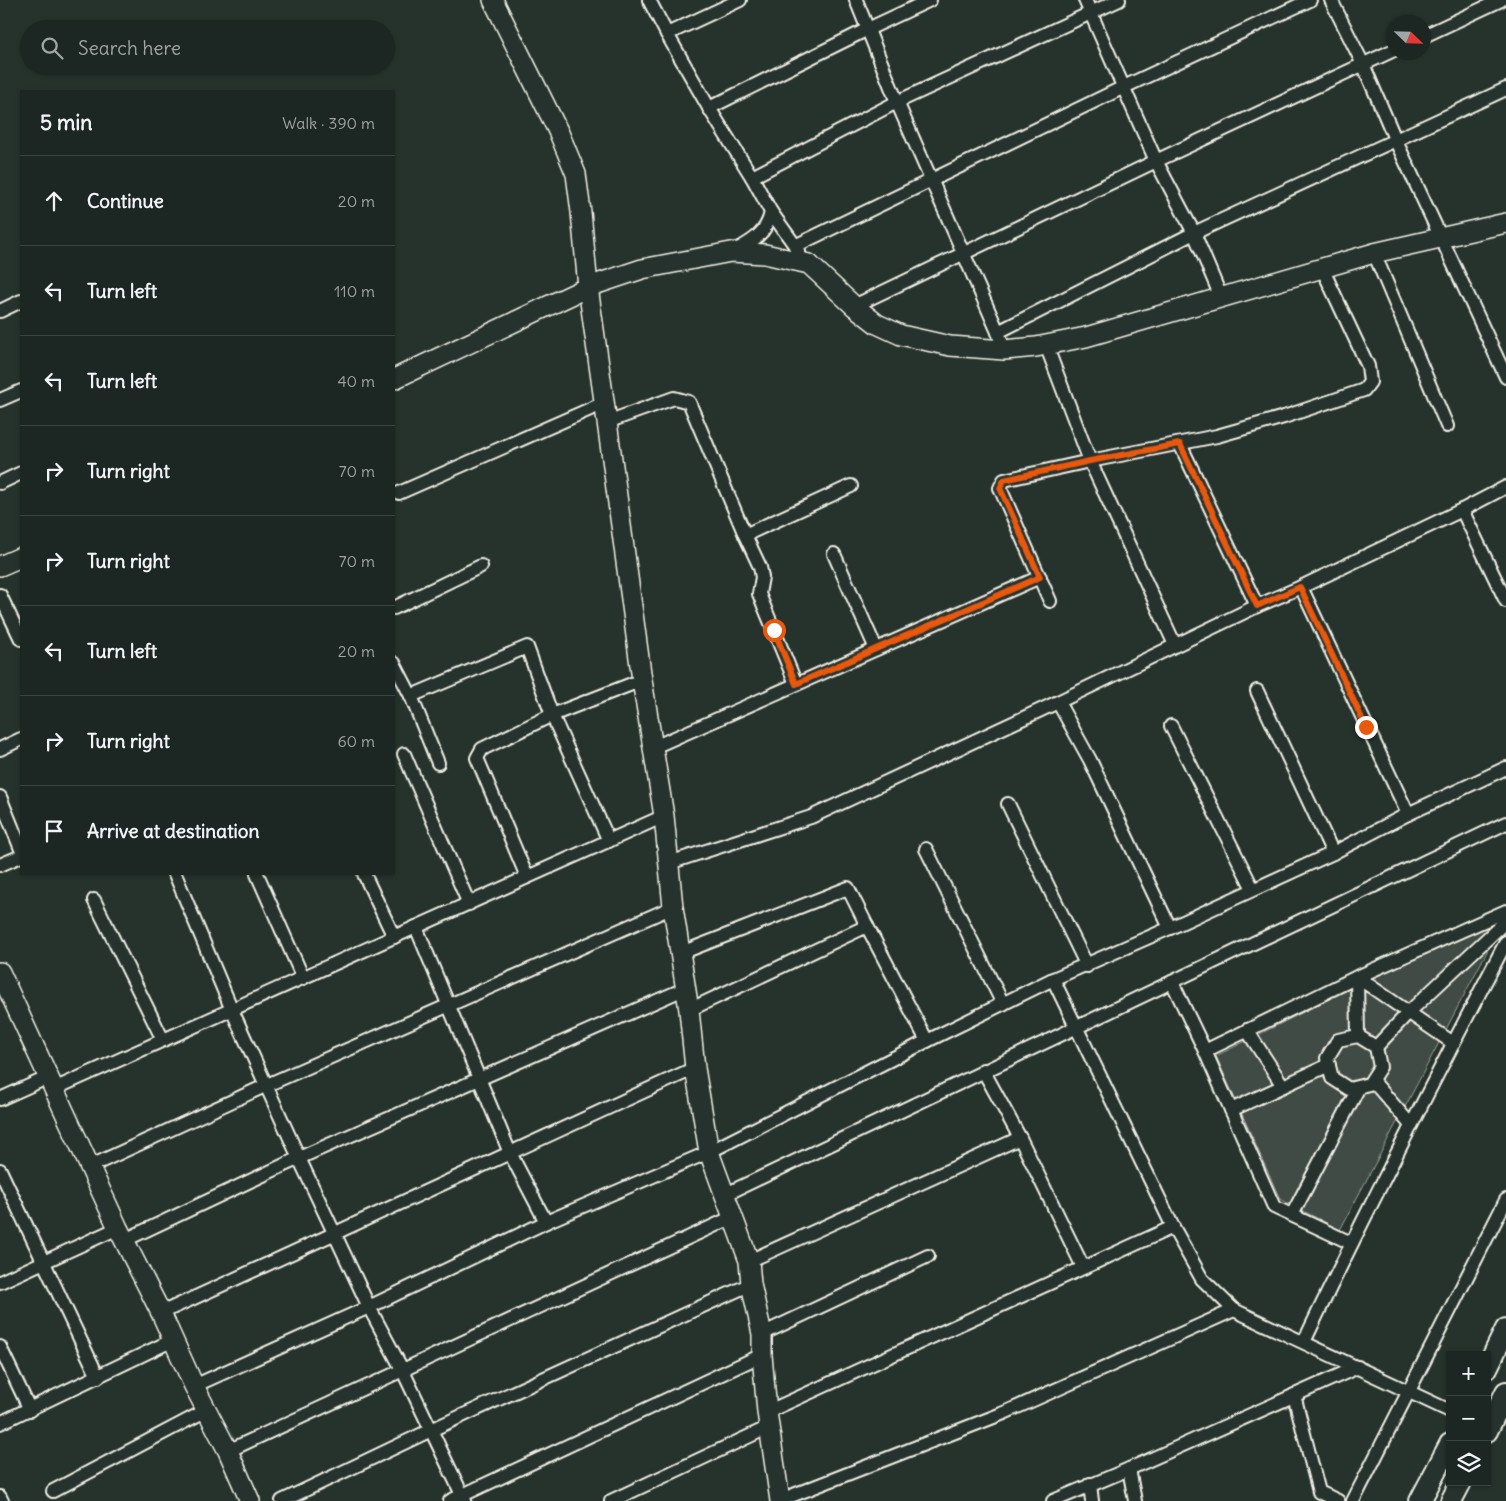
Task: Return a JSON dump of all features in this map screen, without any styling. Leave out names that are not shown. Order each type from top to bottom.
[{"type":"main road","points":[[1491,1360],[1506,1329]]},
{"type":"main road","points":[[1491,1423],[1506,1392]]},
{"type":"main road","points":[[1420,1501],[1446,1452]]},
{"type":"main road","points":[[1451,1501],[1459,1486]]},
{"type":"street","points":[[492,0],[559,133],[576,174],[588,287],[642,680],[664,816],[673,907],[684,989],[689,1010],[695,1068],[709,1152],[749,1261],[751,1284],[762,1334],[762,1356],[768,1419],[780,1501],[1004,1413],[1234,1310]]},
{"type":"street","points":[[649,0],[709,108],[752,177],[771,212],[808,264],[854,306],[877,324],[901,335],[950,346],[1004,350],[1046,345],[1086,337],[1374,253],[1506,223]]},
{"type":"street","points":[[667,34],[740,0]]},
{"type":"street","points":[[856,0],[897,102],[932,179],[1004,350]]},
{"type":"street","points":[[709,108],[930,0]]},
{"type":"street","points":[[1085,0],[1156,161],[1194,233],[1221,297]]},
{"type":"street","points":[[752,177],[897,102],[1119,0]]},
{"type":"street","points":[[795,246],[1124,87],[1310,0]]},
{"type":"street","points":[[1331,0],[1363,64],[1395,139],[1506,377]]},
{"type":"street","points":[[1431,33],[1501,0]]},
{"type":"street","points":[[854,306],[1156,161],[1386,54]]},
{"type":"street","points":[[998,332],[1194,233],[1506,89]]},
{"type":"street","points":[[731,252],[759,236],[769,221],[771,212]]},
{"type":"street","points":[[395,379],[588,287],[642,269],[731,252],[765,254],[808,264]]},
{"type":"street","points":[[1374,253],[1447,426]]},
{"type":"street","points":[[1050,601],[1000,488],[1004,480],[1217,436],[1284,418],[1364,390],[1370,382],[1368,366],[1322,268]]},
{"type":"street","points":[[0,311],[20,301]]},
{"type":"street","points":[[1046,345],[1090,461],[1175,645]]},
{"type":"street","points":[[0,400],[20,390]]},
{"type":"street","points":[[607,422],[674,398],[689,402],[760,567],[762,577],[759,594],[796,684]]},
{"type":"street","points":[[399,493],[604,403]]},
{"type":"street","points":[[1180,444],[1257,606]]},
{"type":"street","points":[[0,483],[20,473]]},
{"type":"street","points":[[745,535],[851,486]]},
{"type":"street","points":[[669,863],[811,817],[1058,702],[1462,510],[1506,487]]},
{"type":"street","points":[[1462,510],[1506,601]]},
{"type":"street","points":[[834,554],[876,649]]},
{"type":"street","points":[[0,566],[20,556]]},
{"type":"street","points":[[395,608],[482,566]]},
{"type":"street","points":[[654,747],[1040,577]]},
{"type":"street","points":[[1300,587],[1408,814]]},
{"type":"street","points":[[0,595],[20,637]]},
{"type":"street","points":[[411,696],[527,647],[552,715],[609,841]]},
{"type":"street","points":[[395,668],[398,683],[411,696],[438,764]]},
{"type":"street","points":[[527,877],[477,758],[482,749],[552,715],[642,680]]},
{"type":"street","points":[[1257,691],[1333,852]]},
{"type":"street","points":[[1058,702],[1090,760],[1170,928]]},
{"type":"street","points":[[1171,726],[1253,889]]},
{"type":"street","points":[[0,749],[20,739]]},
{"type":"street","points":[[404,754],[469,904]]},
{"type":"street","points":[[194,1386],[369,1307],[546,1222],[709,1152],[926,1041],[1053,980],[1333,852],[1506,768]]},
{"type":"street","points":[[0,797],[20,846]]},
{"type":"street","points":[[1008,804],[1087,966]]},
{"type":"street","points":[[0,1099],[52,1083],[163,1040],[664,816]]},
{"type":"street","points":[[724,1195],[983,1070],[1506,823]]},
{"type":"street","points":[[926,849],[1003,1004]]},
{"type":"street","points":[[0,866],[20,856]]},
{"type":"street","points":[[175,875],[232,1010],[369,1307],[402,1368],[431,1430],[459,1499],[762,1356]]},
{"type":"street","points":[[257,875],[303,978]]},
{"type":"street","points":[[364,875],[394,937]]},
{"type":"street","points":[[680,953],[848,888],[926,1041]]},
{"type":"street","points":[[94,900],[163,1040]]},
{"type":"street","points":[[90,1167],[267,1085],[673,907]]},
{"type":"street","points":[[1205,1051],[1357,977],[1506,911]]},
{"type":"street","points":[[1376,1047],[1409,1012],[1506,921]]},
{"type":"street","points":[[689,1010],[867,926]]},
{"type":"street","points":[[416,927],[510,1153],[546,1222]]},
{"type":"street","points":[[1304,1342],[1410,1124],[1506,942]]},
{"type":"street","points":[[0,972],[121,1234],[161,1313],[194,1386],[228,1451],[250,1501]]},
{"type":"street","points":[[1357,977],[1453,1043]]},
{"type":"street","points":[[1357,977],[1358,1036]]},
{"type":"street","points":[[1053,980],[1173,1227],[1202,1279],[1234,1310],[1409,1390],[1446,1409]]},
{"type":"street","points":[[1172,982],[1205,1051],[1274,1207],[1351,1243]]},
{"type":"street","points":[[0,1282],[44,1262],[121,1234],[300,1158],[684,989]]},
{"type":"street","points":[[1247,1030],[1283,1086]]},
{"type":"street","points":[[1358,1036],[1376,1047],[1380,1067],[1369,1084],[1349,1089],[1332,1078],[1327,1058],[1338,1040],[1358,1036]]},
{"type":"street","points":[[1231,1110],[1329,1065]]},
{"type":"street","points":[[161,1313],[695,1068]]},
{"type":"street","points":[[983,1070],[1020,1138],[1083,1267]]},
{"type":"street","points":[[1372,1080],[1410,1124]]},
{"type":"street","points":[[1292,1216],[1360,1087]]},
{"type":"street","points":[[749,1261],[1020,1138]]},
{"type":"street","points":[[0,1170],[98,1377]]},
{"type":"street","points":[[1353,1501],[1506,1200]]},
{"type":"street","points":[[228,1451],[402,1368],[733,1216]]},
{"type":"street","points":[[611,1501],[768,1419],[1083,1267],[1173,1227]]},
{"type":"street","points":[[762,1334],[928,1256]]},
{"type":"street","points":[[282,1501],[431,1430],[751,1284]]},
{"type":"street","points":[[0,1423],[173,1340]]},
{"type":"street","points":[[0,1347],[30,1410]]},
{"type":"street","points":[[1053,1501],[1358,1367]]},
{"type":"street","points":[[1294,1395],[1319,1492],[1338,1501]]},
{"type":"street","points":[[53,1491],[207,1410]]},
{"type":"street","points":[[1129,1469],[1135,1501]]},
{"type":"street","points":[[1090,1484],[1092,1501]]},
{"type":"street","points":[[0,1497],[2,1501]]},
{"type":"shaded area","points":[[1493,917],[1500,927],[1340,1230],[1280,1199],[1216,1056]]},
{"type":"route","points":[[774,630],[796,684],[1040,577],[1000,488],[1004,480],[1180,444],[1257,606],[1300,587],[1366,727]]}]
